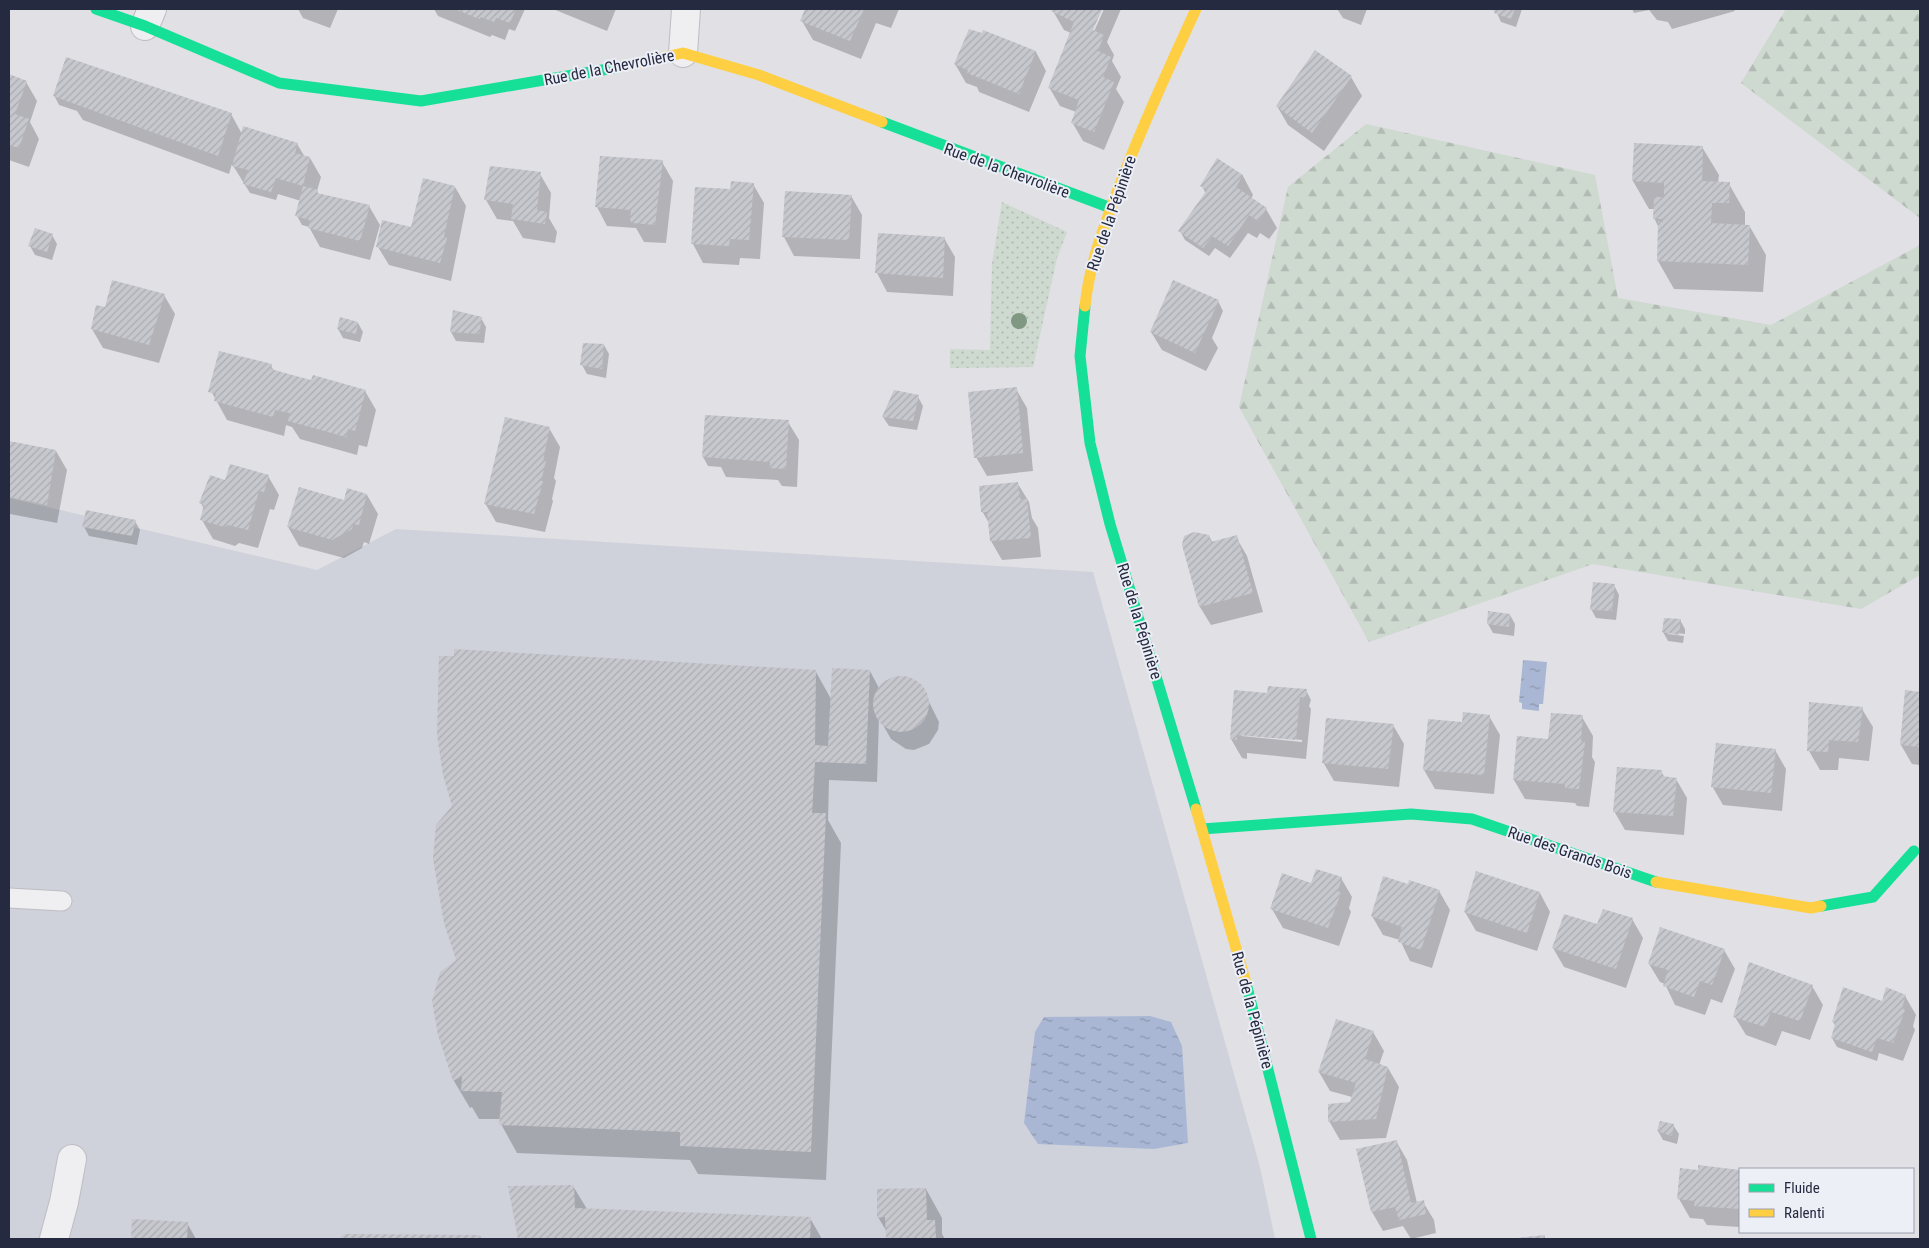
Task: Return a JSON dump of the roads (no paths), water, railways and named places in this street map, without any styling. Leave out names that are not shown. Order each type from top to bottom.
[{"type":"street","name":"Rue de la Chevrolière","points":[[96,9],[149,17],[279,83],[421,101],[633,65],[683,53],[759,75],[1111,208]]},
{"type":"street","points":[[683,53],[686,9]]},
{"type":"street","name":"Rue de la Pépinière","points":[[1196,9],[1140,131],[1111,208],[1088,278],[1080,356],[1090,443],[1110,524],[1202,829],[1267,1063],[1311,1239]]},
{"type":"street","name":"Rue des Grands Bois","points":[[1202,829],[1411,814],[1472,819],[1659,883],[1811,908],[1873,898],[1914,851]]},
{"type":"street","points":[[54,1239],[64,1202],[72,1160]]},
{"type":"lane","points":[[9,898],[62,901]]},
{"type":"water","points":[[1523,660],[1547,662],[1543,704],[1539,704],[1539,711],[1522,709],[1522,703],[1519,702]]},
{"type":"water","points":[[1150,1016],[1171,1022],[1182,1046],[1188,1143],[1154,1149],[1038,1144],[1024,1123],[1035,1032],[1044,1017]]}]
